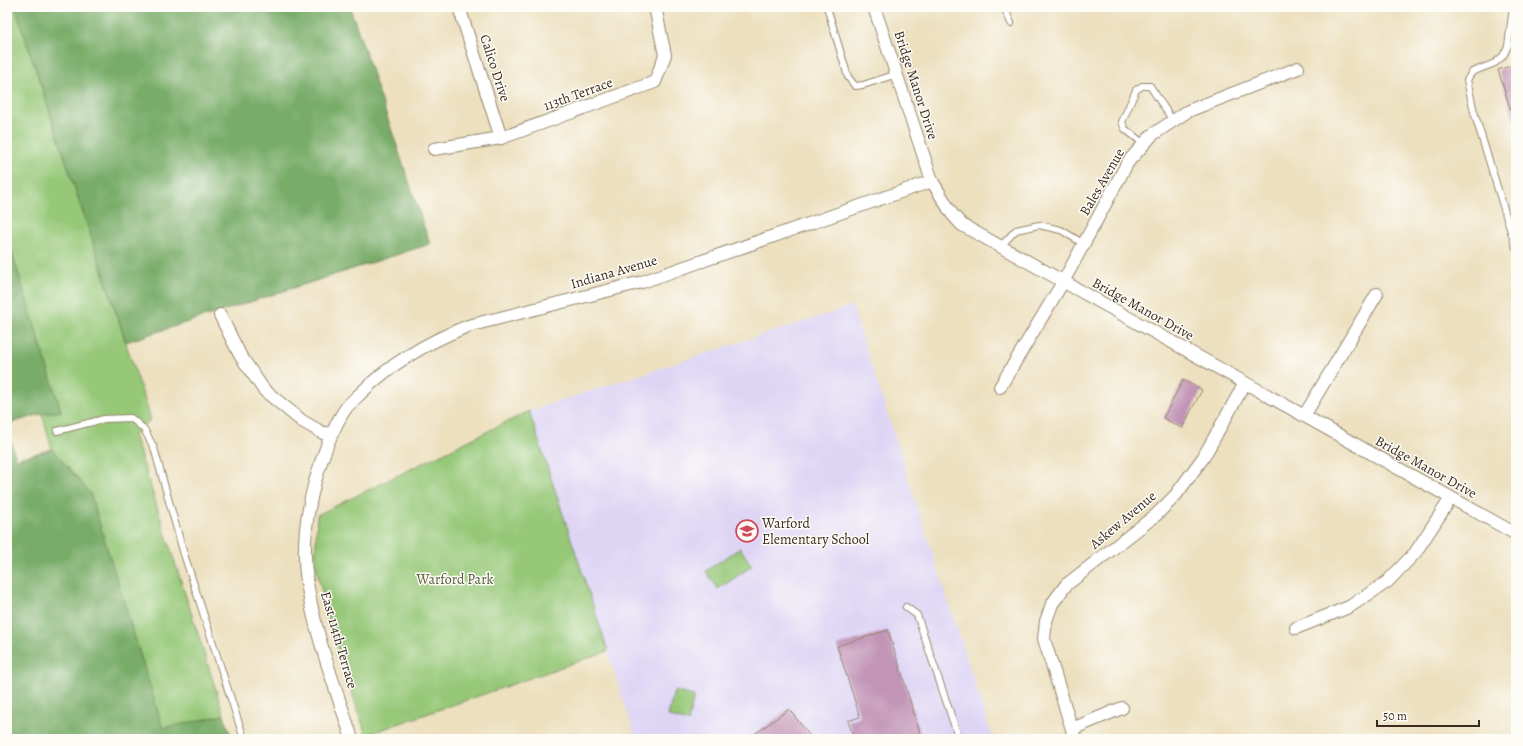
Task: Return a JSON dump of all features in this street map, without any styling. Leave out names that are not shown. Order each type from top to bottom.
[{"type":"street","name":"Calico Drive","points":[[459,7],[501,138]]},
{"type":"street","name":"113th Terrace","points":[[434,149],[501,138],[655,82],[665,56],[655,7]]},
{"type":"street","name":"Bridge Manor Drive","points":[[874,7],[932,181],[952,214],[962,225],[1516,534]]},
{"type":"street","name":"Bales Avenue","points":[[1000,387],[1063,282],[1128,162],[1152,135],[1188,111],[1298,68]]},
{"type":"street","name":"Indiana Avenue","points":[[332,433],[346,408],[374,380],[402,359],[447,334],[468,326],[642,282],[932,181]]},
{"type":"street","points":[[1304,416],[1377,294]]},
{"type":"street","points":[[220,314],[240,355],[264,390],[302,421],[323,432],[332,433]]},
{"type":"street","name":"Askew Avenue","points":[[1074,734],[1044,639],[1046,621],[1052,604],[1066,585],[1156,515],[1175,496],[1203,458],[1245,383]]},
{"type":"street","name":"East 114th Terrace","points":[[332,433],[318,468],[310,505],[306,543],[307,581],[315,621],[352,739]]},
{"type":"street","points":[[1296,628],[1349,607],[1387,582],[1415,552],[1451,498]]},
{"type":"street","points":[[1074,734],[1122,708]]},
{"type":"lane","points":[[827,7],[848,77],[854,86],[863,85],[897,74]]},
{"type":"lane","points":[[1004,7],[1011,23]]},
{"type":"lane","points":[[1513,7],[1508,46],[1503,56],[1495,63],[1472,72],[1467,80],[1474,112],[1516,248]]},
{"type":"lane","points":[[1144,144],[1125,129],[1122,122],[1136,90],[1142,86],[1150,86],[1173,121]]},
{"type":"lane","points":[[1000,247],[1016,230],[1039,225],[1061,230],[1084,244]]},
{"type":"lane","points":[[56,431],[104,419],[131,418],[144,429],[154,448],[183,551],[244,739]]},
{"type":"lane","points":[[906,606],[918,615],[959,739]]},
{"type":"shaded area","name":"Warford Elementary School","points":[[852,306],[993,739],[636,739],[529,411]]},
{"type":"green space","points":[[7,7],[15,7],[151,419],[134,435],[224,715],[163,729],[90,493],[52,449],[42,414],[61,411],[7,237]]},
{"type":"green space","points":[[15,7],[350,7],[430,244],[126,342]]},
{"type":"green space","points":[[7,237],[61,411],[42,414],[7,424]]},
{"type":"green space","name":"Warford Park","points":[[529,411],[608,651],[366,735],[331,629],[315,563],[317,515]]},
{"type":"green space","points":[[7,429],[16,459],[52,449],[90,493],[163,728],[224,715],[232,739],[7,739]]},
{"type":"green space","points":[[740,548],[752,566],[718,589],[706,571]]},
{"type":"green space","points":[[674,691],[694,696],[688,722],[668,716]]},
{"type":"building","points":[[1516,64],[1516,120],[1514,120],[1498,70]]},
{"type":"building","points":[[1183,380],[1202,390],[1182,428],[1163,418]]},
{"type":"building","points":[[888,630],[922,739],[854,739],[848,721],[860,717],[837,646]]},
{"type":"building","points":[[789,709],[812,739],[748,739]]},
{"type":"place","name":"Warford Elementary School","points":[[747,531]]}]
